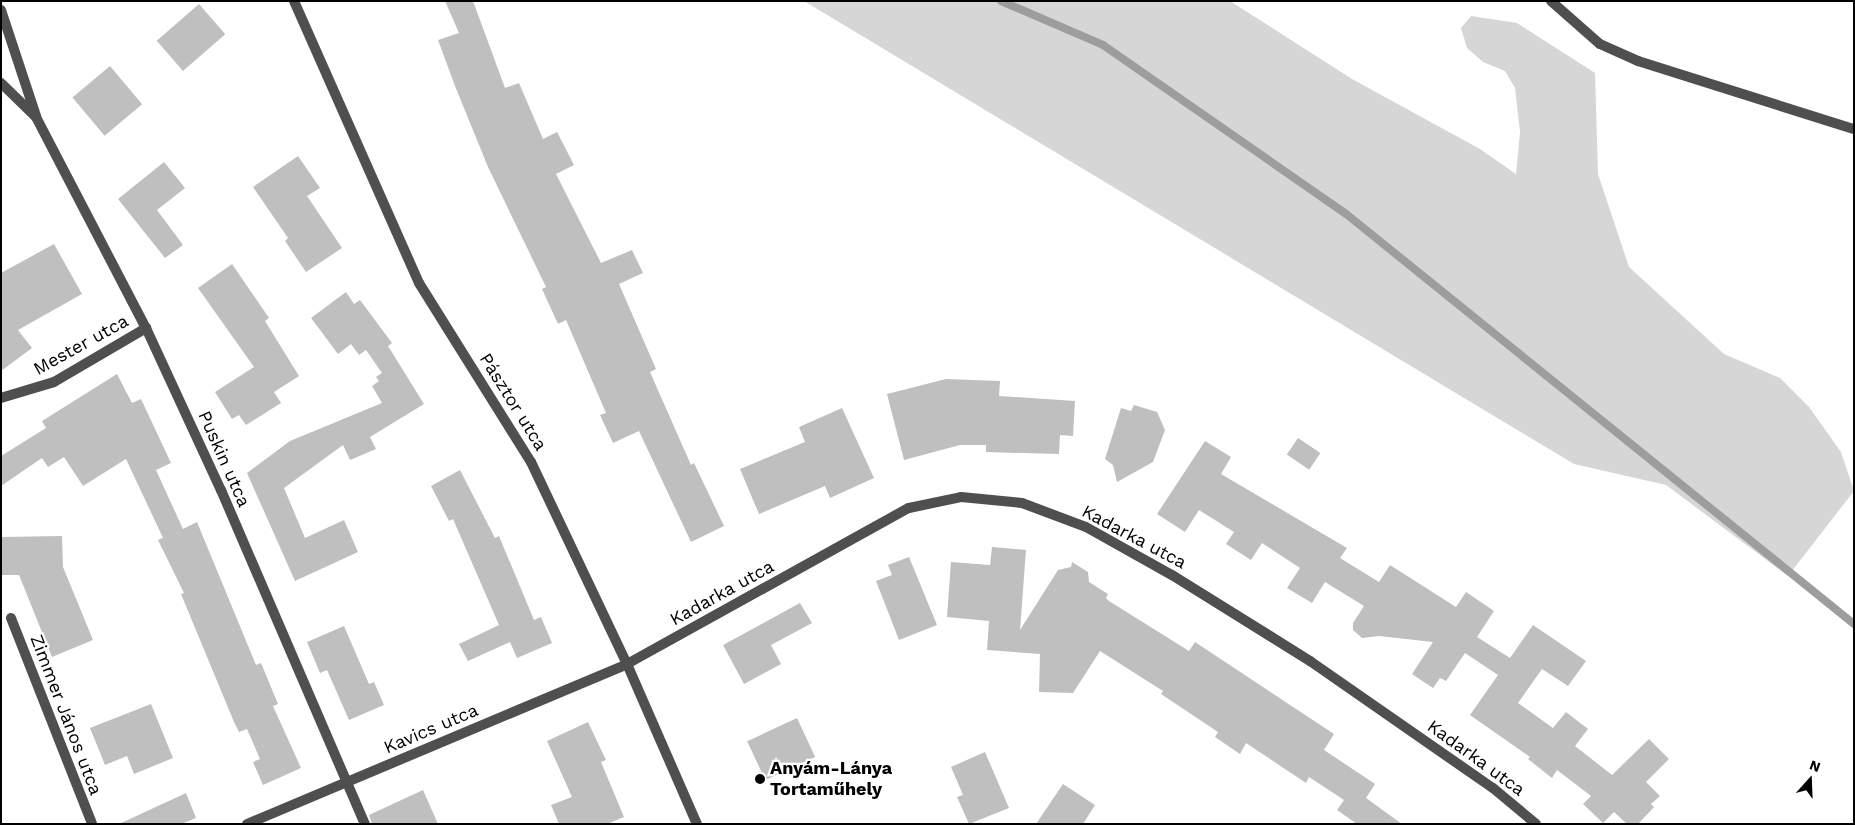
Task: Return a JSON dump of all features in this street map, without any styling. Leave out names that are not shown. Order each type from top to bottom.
[{"type":"street","name":"Pásztor utca","points":[[294,1],[419,283],[531,462],[627,664],[697,824]]},
{"type":"street","points":[[1551,1],[1600,44],[1638,61],[1854,129]]},
{"type":"street","name":"Puskin utca","points":[[1,10],[36,117],[146,328],[365,824]]},
{"type":"street","name":"Puskin utca","points":[[1,83],[36,117]]},
{"type":"street","name":"Mester utca","points":[[1,398],[54,382],[146,328]]},
{"type":"street","name":"Kadarka utca","points":[[627,664],[909,508],[961,497],[1022,503],[1086,526],[1172,575],[1310,661],[1493,788],[1536,824]]},
{"type":"street","name":"Zimmer János utca","points":[[11,618],[92,824]]},
{"type":"street","name":"Kavics utca","points":[[246,824],[627,664]]},
{"type":"shaded area","points":[[804,1],[1230,1],[1352,79],[1480,149],[1516,174],[1520,132],[1515,88],[1505,71],[1483,62],[1467,48],[1461,28],[1471,16],[1517,23],[1595,73],[1598,174],[1629,267],[1724,354],[1780,378],[1809,407],[1841,452],[1854,491],[1788,576],[1666,485],[1574,464]]},
{"type":"building","points":[[445,1],[473,1],[505,88],[519,83],[543,139],[557,132],[574,165],[556,174],[601,263],[632,250],[643,273],[619,284],[656,369],[650,372],[691,465],[694,463],[724,526],[691,542],[639,431],[613,443],[600,415],[606,413],[566,320],[558,324],[542,289],[546,287],[488,167],[455,86],[438,40],[459,33]]},
{"type":"building","points":[[199,4],[225,34],[183,71],[157,41]]},
{"type":"building","points":[[110,66],[142,104],[105,136],[72,97]]},
{"type":"building","points":[[298,156],[320,188],[307,196],[342,248],[306,272],[285,241],[288,238],[253,187]]},
{"type":"building","points":[[164,162],[185,188],[157,210],[183,245],[165,258],[118,199]]},
{"type":"building","points":[[54,244],[82,294],[18,330],[32,348],[1,371],[1,273]]},
{"type":"building","points":[[232,264],[269,318],[265,321],[299,376],[274,392],[281,403],[246,425],[239,415],[232,419],[215,392],[254,367],[198,288]]},
{"type":"building","points":[[346,292],[354,304],[360,300],[392,343],[388,346],[424,404],[370,437],[376,449],[350,460],[343,445],[284,488],[305,538],[344,520],[358,552],[295,581],[247,473],[290,441],[382,403],[372,386],[379,381],[376,377],[382,373],[366,350],[359,355],[351,344],[338,354],[311,318]]},
{"type":"building","points":[[117,374],[132,403],[141,399],[171,463],[156,470],[183,529],[197,522],[256,665],[261,663],[278,704],[273,706],[301,768],[263,785],[253,762],[260,759],[247,729],[239,732],[234,722],[181,594],[184,593],[158,540],[163,538],[126,459],[83,486],[64,457],[48,467],[42,458],[1,486],[1,456],[46,428],[42,421]]},
{"type":"building","points":[[946,379],[1000,381],[999,396],[1075,401],[1073,436],[1060,435],[1059,454],[986,452],[986,445],[960,445],[904,460],[887,394]]},
{"type":"building","points":[[1134,405],[1157,412],[1165,430],[1153,462],[1117,482],[1113,465],[1105,459],[1121,408],[1131,411]]},
{"type":"building","points":[[842,408],[874,478],[830,498],[825,486],[759,514],[740,469],[805,442],[799,427]]},
{"type":"building","points":[[1298,438],[1320,453],[1309,470],[1287,455]]},
{"type":"building","points":[[1205,441],[1231,457],[1221,474],[1347,548],[1340,558],[1379,582],[1390,565],[1456,607],[1466,592],[1494,611],[1477,637],[1510,658],[1533,625],[1586,661],[1568,686],[1542,669],[1518,703],[1553,728],[1566,712],[1588,729],[1575,746],[1612,775],[1649,739],[1669,759],[1646,782],[1660,796],[1651,804],[1654,807],[1638,824],[1627,824],[1614,812],[1603,823],[1583,804],[1591,796],[1557,770],[1552,778],[1528,759],[1530,757],[1470,715],[1498,675],[1465,653],[1446,681],[1440,678],[1433,688],[1412,674],[1433,642],[1379,636],[1362,638],[1353,630],[1353,623],[1364,606],[1325,582],[1312,603],[1287,588],[1300,568],[1262,543],[1251,560],[1226,544],[1234,532],[1199,510],[1185,532],[1157,514]]},
{"type":"building","points":[[460,470],[495,538],[499,536],[534,620],[541,617],[552,643],[517,658],[510,642],[468,661],[459,644],[499,625],[453,519],[449,521],[431,486]]},
{"type":"building","points":[[62,536],[63,567],[93,640],[52,657],[19,575],[1,575],[1,537]]},
{"type":"building","points":[[992,547],[1026,550],[1020,630],[1058,570],[1071,567],[1072,562],[1088,572],[1089,582],[1108,594],[1106,598],[1109,601],[1189,651],[1195,642],[1334,734],[1324,750],[1375,784],[1366,798],[1402,824],[1357,824],[1337,810],[1344,800],[1309,777],[1306,783],[1246,743],[1240,754],[1215,737],[1218,732],[1161,694],[1163,691],[1100,651],[1073,693],[1039,692],[1040,654],[987,650],[989,621],[947,617],[951,562],[990,565]]},
{"type":"building","points":[[909,557],[937,625],[899,640],[876,581],[892,575],[888,565]]},
{"type":"building","points":[[800,603],[812,623],[771,645],[781,664],[744,684],[723,645]]},
{"type":"building","points":[[344,626],[369,684],[374,682],[384,705],[349,720],[327,670],[320,673],[307,642]]},
{"type":"building","points":[[151,704],[173,758],[134,774],[127,756],[105,765],[90,728]]},
{"type":"building","points":[[797,718],[815,757],[765,780],[747,741]]},
{"type":"building","points":[[588,722],[606,760],[601,762],[624,817],[607,824],[559,824],[551,805],[572,797],[547,741]]},
{"type":"building","points":[[985,752],[1009,808],[969,824],[957,797],[963,795],[951,767]]},
{"type":"building","points":[[1063,784],[1095,805],[1083,824],[1036,824]]},
{"type":"building","points":[[423,790],[438,824],[372,824],[369,815]]},
{"type":"building","points":[[186,793],[196,818],[181,824],[119,824]]},
{"type":"waterway","points":[[1001,1],[1103,45],[1345,213],[1854,624]]},
{"type":"place","name":"Anyám-Lánya Tortaműhely","points":[[760,779]]}]
